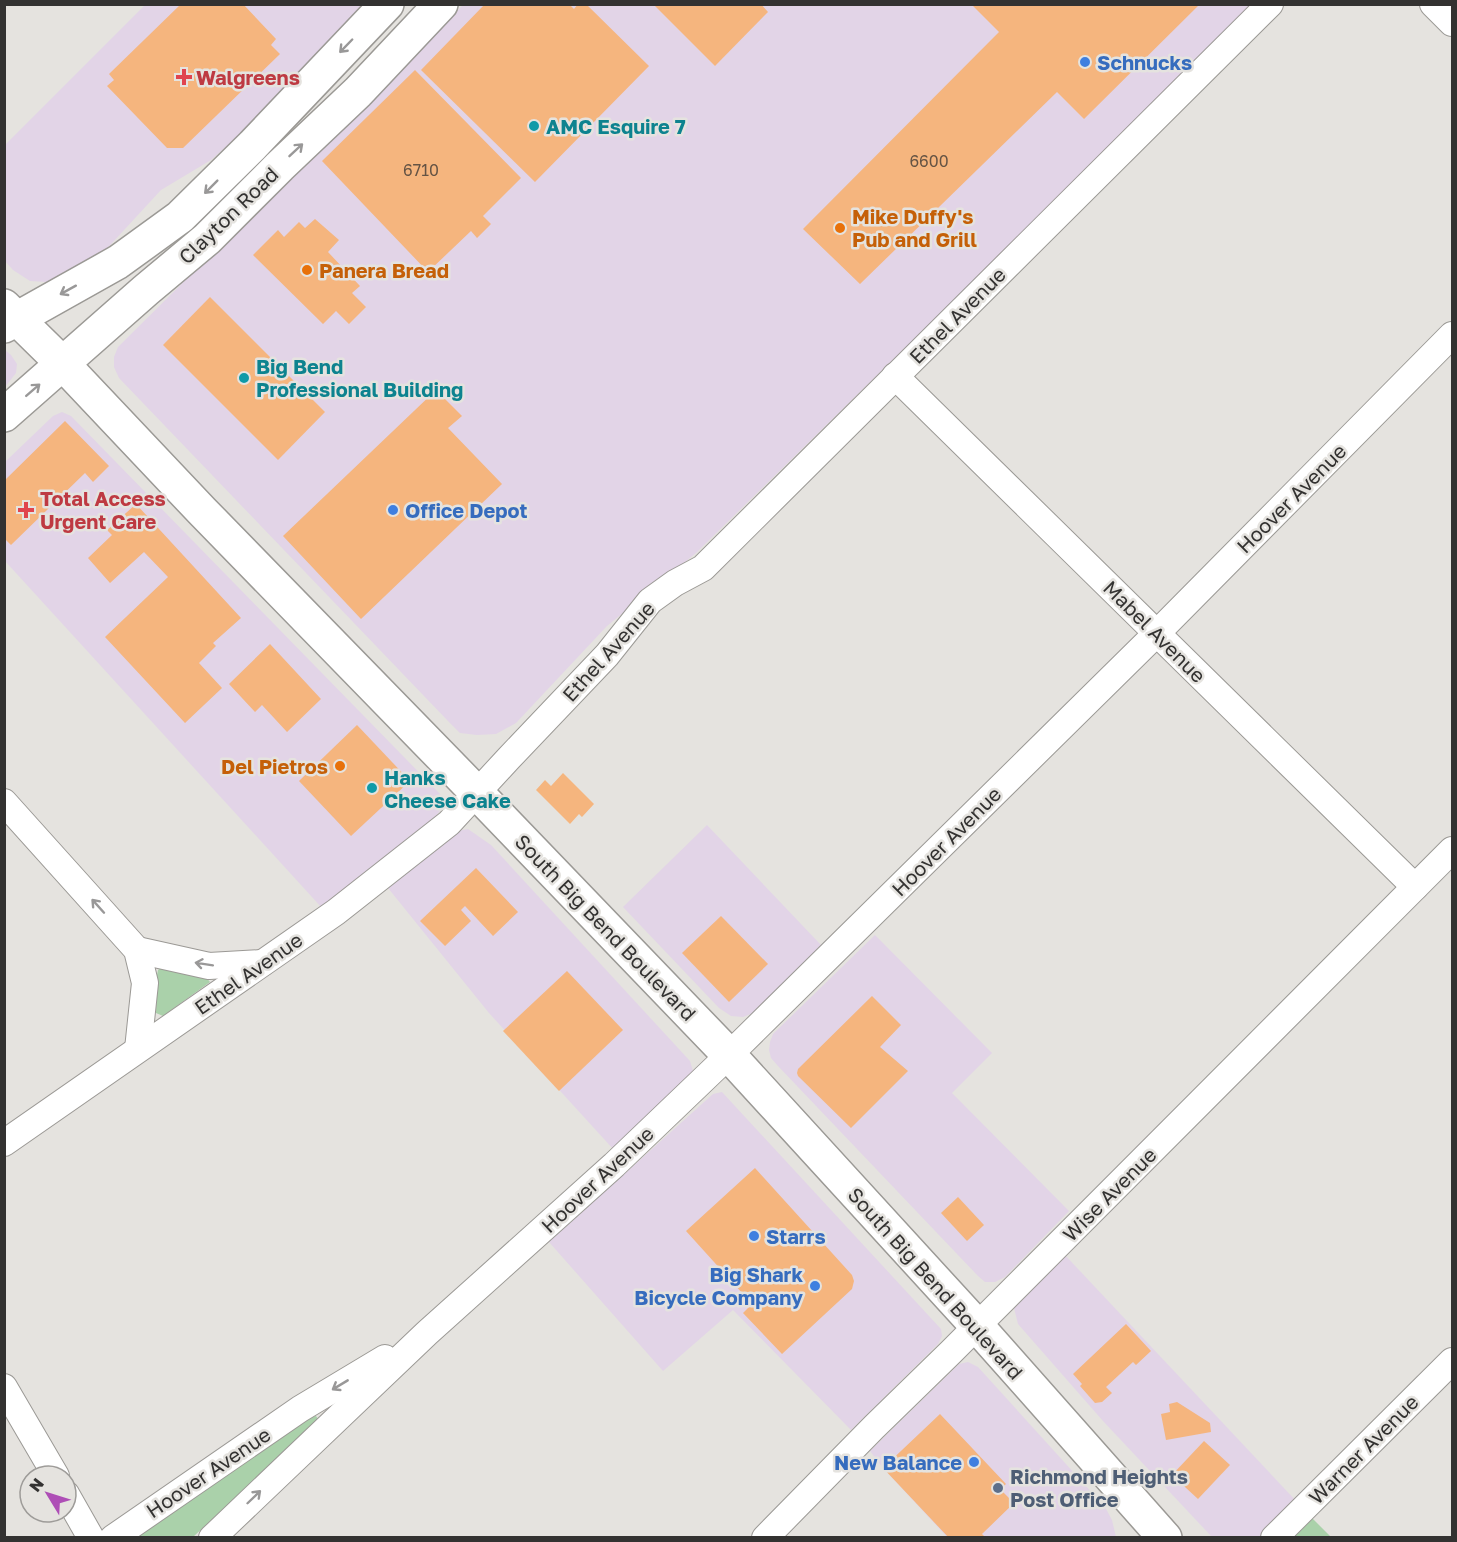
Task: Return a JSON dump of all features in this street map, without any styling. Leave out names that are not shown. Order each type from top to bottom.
[{"type":"main road","name":"Clayton Road","points":[[9,317],[118,262],[180,218],[387,4]]},
{"type":"main road","name":"Clayton Road","points":[[4,415],[207,238],[358,92],[441,4]]},
{"type":"main road","name":"South Big Bend Boulevard","points":[[9,317],[63,364],[202,511],[729,1055],[977,1326],[1165,1538]]},
{"type":"street","name":"Ethel Avenue","points":[[4,1143],[336,912],[449,824],[608,655],[650,601],[675,583],[703,568],[1270,4]]},
{"type":"street","points":[[1433,4],[1452,23]]},
{"type":"street","name":"Hoover Avenue","points":[[212,1538],[427,1333],[614,1165],[729,1055],[1157,633],[1452,335]]},
{"type":"street","name":"Mabel Avenue","points":[[896,376],[1415,887]]},
{"type":"street","points":[[4,802],[137,950],[145,983],[138,1049]]},
{"type":"street","name":"Wise Avenue","points":[[765,1538],[1452,850]]},
{"type":"street","points":[[137,950],[209,966],[262,963]]},
{"type":"street","name":"Hoover Avenue","points":[[112,1538],[300,1409],[427,1333]]},
{"type":"street","name":"Warner Avenue","points":[[1274,1538],[1452,1361]]},
{"type":"street","points":[[4,1388],[49,1464]]},
{"type":"street","points":[[78,1515],[91,1538]]},
{"type":"shaded area","points":[[145,5],[370,5],[211,160],[161,190],[101,255],[71,274],[47,282],[30,281],[13,270],[5,261],[5,145]]},
{"type":"shaded area","points":[[463,5],[1254,5],[696,553],[607,626],[516,723],[496,734],[477,735],[460,733],[448,721],[119,378],[114,367],[114,357],[118,347]]},
{"type":"shaded area","points":[[5,350],[17,364],[16,373],[5,387]]},
{"type":"shaded area","points":[[62,412],[71,416],[444,798],[443,806],[437,815],[356,885],[322,908],[5,561],[5,462],[53,416]]},
{"type":"shaded area","points":[[707,825],[821,945],[753,1013],[743,1017],[731,1016],[719,1008],[623,907]]},
{"type":"shaded area","points":[[468,829],[491,845],[690,1061],[693,1071],[688,1080],[614,1150],[489,1013],[388,888],[458,831]]},
{"type":"shaded area","points":[[875,935],[992,1053],[952,1093],[1069,1211],[1005,1277],[995,1282],[985,1282],[978,1276],[771,1058],[769,1050],[773,1034]]},
{"type":"shaded area","points":[[722,1092],[941,1329],[942,1336],[938,1344],[851,1430],[733,1310],[663,1371],[549,1242],[713,1094]]},
{"type":"shaded area","points":[[1064,1254],[1298,1503],[1259,1537],[1212,1537],[1103,1421],[1018,1324],[1014,1308]]},
{"type":"shaded area","points":[[968,1362],[978,1367],[1105,1507],[1112,1520],[1116,1537],[947,1537],[883,1468],[870,1451],[959,1364]]},
{"type":"green space","points":[[161,968],[206,977],[210,982],[163,1016],[156,1013],[157,975]]},
{"type":"green space","points":[[316,1416],[319,1421],[193,1537],[136,1538],[311,1417]]},
{"type":"green space","points":[[1312,1518],[1331,1537],[1293,1537]]},
{"type":"building","name":"Walgreens","points":[[181,4],[243,4],[276,39],[271,45],[280,54],[183,148],[167,148],[107,86],[114,80],[109,74]]},
{"type":"building","name":"AMC Esquire 7","points":[[485,4],[569,4],[574,9],[578,4],[586,4],[649,66],[535,182],[421,70]]},
{"type":"building","points":[[653,4],[761,4],[768,12],[715,66]]},
{"type":"building","points":[[971,4],[1200,4],[1084,119],[1057,92],[860,284],[803,229],[999,32]]},
{"type":"building","points":[[415,70],[521,178],[483,216],[491,224],[477,238],[471,231],[428,272],[322,161]]},
{"type":"building","name":"Panera Bread","points":[[315,219],[339,240],[328,252],[360,286],[352,293],[366,307],[349,324],[336,311],[323,324],[253,255],[278,230],[284,237],[299,222],[305,228]]},
{"type":"building","name":"Big Bend Professional Building","points":[[210,297],[325,412],[278,460],[163,345]]},
{"type":"building","name":"Office Depot","points":[[436,390],[462,416],[448,428],[502,484],[361,619],[283,536]]},
{"type":"building","name":"Total Access Urgent Care","points":[[65,421],[109,466],[93,482],[85,473],[11,545],[4,538],[4,481]]},
{"type":"building","points":[[136,504],[241,618],[213,643],[216,646],[199,663],[222,688],[185,723],[105,637],[168,577],[144,552],[110,583],[88,558],[112,535],[107,530]]},
{"type":"building","points":[[270,644],[321,699],[287,732],[262,705],[255,712],[229,684]]},
{"type":"building","points":[[357,725],[410,781],[351,836],[299,781]]},
{"type":"building","points":[[563,773],[594,804],[582,817],[579,814],[570,824],[536,790],[545,780],[551,786]]},
{"type":"building","points":[[476,868],[518,912],[493,936],[465,906],[461,910],[471,921],[445,946],[420,921]]},
{"type":"building","points":[[721,916],[768,964],[729,1002],[682,953]]},
{"type":"building","points":[[567,971],[623,1030],[559,1091],[503,1031]]},
{"type":"building","points":[[872,996],[901,1025],[880,1047],[908,1071],[851,1128],[797,1073],[798,1069]]},
{"type":"building","name":"Starrs","points":[[755,1168],[852,1275],[854,1281],[852,1289],[782,1354],[743,1313],[752,1304],[686,1231]]},
{"type":"building","points":[[958,1197],[984,1225],[967,1241],[941,1213]]},
{"type":"building","points":[[1126,1324],[1151,1351],[1136,1365],[1133,1362],[1106,1387],[1112,1393],[1102,1402],[1095,1403],[1073,1374]]},
{"type":"building","points":[[1177,1402],[1210,1423],[1211,1432],[1166,1440],[1161,1414],[1170,1412],[1169,1404]]},
{"type":"building","points":[[940,1414],[1006,1484],[1000,1489],[1014,1503],[982,1534],[983,1538],[949,1538],[883,1468]]},
{"type":"building","points":[[1204,1441],[1230,1465],[1198,1499],[1172,1475]]},
{"type":"place","name":"Schnucks","points":[[1085,62]]},
{"type":"place","name":"Walgreens","points":[[184,77]]},
{"type":"place","name":"AMC Esquire 7","points":[[534,126]]},
{"type":"place","name":"Mike Duffy's Pub and Grill","points":[[840,228]]},
{"type":"place","name":"Panera Bread","points":[[307,270]]},
{"type":"place","name":"Big Bend Professional Building","points":[[244,378]]},
{"type":"place","name":"Total Access Urgent Care","points":[[26,510]]},
{"type":"place","name":"Office Depot","points":[[393,510]]},
{"type":"place","name":"Del Pietros","points":[[340,766]]},
{"type":"place","name":"Hanks Cheese Cake","points":[[372,788]]},
{"type":"place","name":"Starrs","points":[[754,1236]]},
{"type":"place","name":"Big Shark Bicycle Company","points":[[815,1286]]},
{"type":"place","name":"New Balance","points":[[974,1462]]},
{"type":"place","name":"Richmond Heights Post Office","points":[[998,1488]]}]
